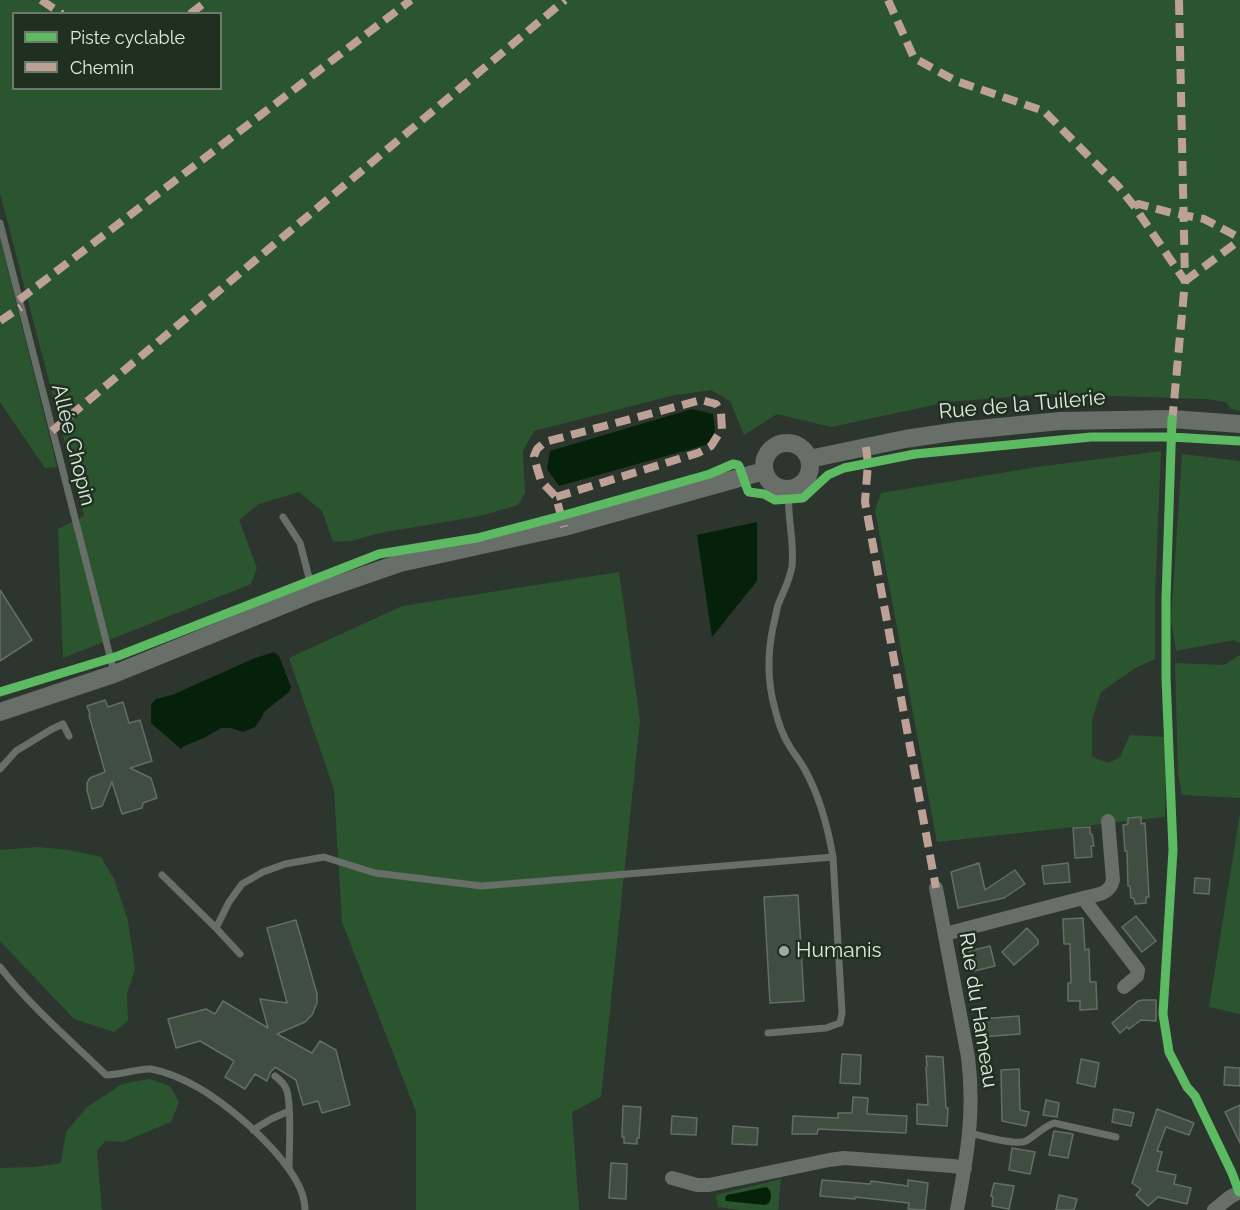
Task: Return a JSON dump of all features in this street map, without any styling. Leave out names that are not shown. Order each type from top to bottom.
[{"type":"street","name":"Rue de la Tuilerie","points":[[809,459],[926,435],[1060,421],[1172,419],[1240,424]]},
{"type":"street","points":[[795,444],[809,459],[810,466],[806,478],[796,487],[777,486],[767,477],[764,464],[769,451],[774,446],[795,444]]},
{"type":"street","points":[[0,712],[114,674],[313,592],[400,563],[564,526],[765,471]]},
{"type":"street","points":[[945,934],[1106,892],[1112,887],[1113,880],[1108,821]]},
{"type":"street","name":"Rue du Hameau","points":[[936,888],[969,1068],[971,1096],[970,1133],[957,1210]]},
{"type":"street","points":[[1083,898],[1138,970],[1137,976],[1124,987]]},
{"type":"street","points":[[672,1178],[697,1185],[710,1185],[794,1166],[844,1158],[965,1168]]},
{"type":"street","points":[[1214,1210],[1240,1192]]},
{"type":"lane","name":"Allée Chopin","points":[[0,223],[114,674]]},
{"type":"lane","points":[[768,1033],[826,1029],[840,1023],[842,1019],[833,858],[829,834],[818,797],[780,726],[768,678],[770,642],[777,606],[790,577],[793,564],[789,488]]},
{"type":"lane","points":[[283,518],[300,543],[313,592]]},
{"type":"lane","points":[[0,769],[16,752],[52,729],[63,724],[69,736]]},
{"type":"lane","points":[[216,928],[229,902],[243,884],[262,872],[285,864],[324,857],[375,873],[482,886],[833,858]]},
{"type":"lane","points":[[162,875],[240,954]]},
{"type":"lane","points":[[0,967],[35,1007],[106,1075],[150,1069],[176,1077],[219,1101],[253,1130],[289,1169],[298,1186],[305,1210]]},
{"type":"lane","points":[[275,1076],[287,1091],[289,1169]]},
{"type":"lane","points":[[253,1130],[289,1111]]},
{"type":"lane","points":[[970,1133],[1017,1143],[1025,1142],[1054,1123],[1116,1137]]},
{"type":"shaded area","points":[[0,0],[1240,0],[1240,411],[1231,409],[1226,402],[1207,399],[1048,394],[948,402],[831,427],[777,414],[744,435],[730,401],[711,390],[675,395],[534,431],[523,451],[525,493],[518,505],[480,516],[380,533],[351,541],[333,542],[322,511],[299,492],[259,504],[239,520],[257,568],[251,584],[63,658],[58,529],[84,516],[0,193]]},
{"type":"shaded area","points":[[0,239],[57,467],[45,468],[0,402]]},
{"type":"shaded area","points":[[692,409],[713,414],[715,431],[709,444],[559,486],[547,469],[550,451]]},
{"type":"shaded area","points":[[1161,451],[1155,593],[1155,659],[1135,668],[1101,692],[1092,719],[1092,757],[1109,763],[1120,757],[1130,735],[1166,737],[1165,817],[937,842],[875,510],[881,493],[1037,467]]},
{"type":"shaded area","points":[[1182,454],[1240,461],[1240,643],[1234,640],[1176,651],[1171,619]]},
{"type":"shaded area","points":[[757,522],[757,581],[712,637],[697,535]]},
{"type":"shaded area","points":[[619,572],[640,720],[601,1097],[572,1112],[579,1210],[416,1210],[416,1112],[342,922],[334,790],[289,658],[402,606]]},
{"type":"shaded area","points":[[274,652],[279,656],[291,687],[289,692],[264,712],[255,727],[243,732],[221,728],[181,749],[151,723],[151,705],[156,699],[172,695],[255,658]]},
{"type":"shaded area","points":[[1240,655],[1240,798],[1182,795],[1178,774],[1175,663],[1224,665]]},
{"type":"shaded area","points":[[1240,813],[1240,1014],[1239,1014],[1209,1007]]},
{"type":"shaded area","points":[[38,847],[69,850],[101,857],[114,879],[128,921],[135,969],[127,994],[128,1021],[114,1032],[74,1019],[0,941],[0,850]]},
{"type":"shaded area","points":[[149,1079],[170,1086],[179,1102],[171,1122],[123,1142],[105,1141],[97,1151],[102,1210],[0,1210],[0,1168],[35,1167],[61,1163],[66,1132],[87,1107],[122,1084]]},
{"type":"shaded area","points":[[781,1179],[778,1210],[741,1210],[718,1207],[716,1195]]},
{"type":"shaded area","points":[[766,1187],[771,1196],[769,1203],[765,1205],[726,1201],[725,1198],[727,1195]]},
{"type":"building","points":[[0,590],[32,640],[0,661]]},
{"type":"building","points":[[105,700],[108,707],[123,702],[129,723],[140,720],[152,761],[130,768],[151,778],[157,798],[143,803],[142,808],[122,814],[112,782],[102,806],[92,809],[87,790],[90,778],[105,772],[87,706]]},
{"type":"building","points":[[1141,817],[1141,824],[1145,823],[1149,897],[1146,897],[1146,903],[1135,904],[1134,898],[1131,898],[1130,886],[1128,886],[1127,851],[1125,851],[1123,825],[1128,824],[1128,818]]},
{"type":"building","points":[[1090,827],[1094,846],[1091,846],[1092,857],[1075,858],[1073,828]]},
{"type":"building","points":[[979,863],[985,890],[1015,870],[1025,884],[1004,898],[958,908],[951,872]]},
{"type":"building","points":[[1068,863],[1070,882],[1044,884],[1042,866]]},
{"type":"building","points":[[1195,878],[1210,879],[1209,894],[1194,893]]},
{"type":"building","name":"Humanis","points":[[798,895],[804,1001],[770,1003],[764,897]]},
{"type":"building","points":[[1136,916],[1156,941],[1142,952],[1122,927]]},
{"type":"building","points":[[1083,918],[1085,950],[1089,949],[1090,982],[1096,982],[1097,1009],[1080,1010],[1080,1001],[1068,1001],[1068,983],[1071,983],[1070,944],[1064,944],[1063,919]]},
{"type":"building","points":[[296,920],[317,994],[317,1003],[312,1015],[305,1022],[277,1034],[312,1053],[320,1041],[336,1050],[350,1105],[322,1113],[318,1101],[303,1105],[296,1080],[275,1067],[267,1081],[255,1074],[245,1089],[225,1077],[234,1061],[200,1041],[176,1048],[168,1019],[206,1009],[215,1014],[223,1001],[268,1028],[260,999],[287,1003],[267,928]]},
{"type":"building","points":[[1027,928],[1038,940],[1038,944],[1014,965],[1002,952]]},
{"type":"building","points":[[990,946],[995,966],[974,971],[969,951]]},
{"type":"building","points":[[1156,1000],[1156,1021],[1141,1020],[1120,1033],[1112,1023],[1138,1001]]},
{"type":"building","points":[[1019,1016],[1020,1034],[981,1037],[980,1019]]},
{"type":"building","points":[[842,1054],[861,1055],[860,1084],[840,1083]]},
{"type":"building","points":[[926,1056],[943,1057],[946,1108],[948,1108],[947,1126],[917,1124],[917,1104],[928,1105]]},
{"type":"building","points":[[1081,1059],[1099,1063],[1095,1087],[1077,1083]]},
{"type":"building","points":[[1225,1067],[1240,1068],[1240,1086],[1224,1085]]},
{"type":"building","points":[[1019,1069],[1020,1110],[1029,1112],[1026,1126],[1002,1121],[1001,1070]]},
{"type":"building","points":[[853,1097],[868,1098],[867,1114],[907,1116],[906,1133],[818,1129],[817,1134],[792,1134],[793,1116],[838,1118],[838,1113],[852,1113]]},
{"type":"building","points":[[1046,1100],[1059,1103],[1057,1117],[1043,1115]]},
{"type":"building","points":[[1240,1105],[1240,1143],[1225,1112]]},
{"type":"building","points":[[623,1106],[641,1107],[637,1144],[624,1143],[624,1137],[622,1137]]},
{"type":"building","points":[[1114,1109],[1134,1113],[1131,1126],[1112,1122]]},
{"type":"building","points":[[1157,1109],[1194,1123],[1189,1135],[1166,1127],[1157,1151],[1162,1152],[1157,1171],[1176,1175],[1174,1184],[1191,1188],[1187,1204],[1158,1197],[1148,1206],[1136,1195],[1141,1189],[1132,1183]]},
{"type":"building","points":[[672,1116],[697,1118],[696,1135],[671,1134]]},
{"type":"building","points":[[733,1126],[758,1128],[757,1145],[732,1144]]},
{"type":"building","points":[[1054,1131],[1073,1134],[1068,1158],[1049,1155]]},
{"type":"building","points":[[1012,1148],[1035,1152],[1030,1174],[1009,1170]]},
{"type":"building","points":[[611,1163],[627,1164],[626,1199],[609,1198]]},
{"type":"building","points":[[822,1180],[870,1184],[871,1181],[908,1186],[908,1180],[928,1183],[925,1210],[908,1209],[909,1203],[820,1196]]},
{"type":"building","points":[[994,1183],[1014,1186],[1009,1209],[992,1206],[993,1197],[991,1196]]},
{"type":"building","points":[[1059,1195],[1077,1199],[1074,1210],[1056,1210]]},
{"type":"marked path","points":[[41,0],[59,12]]},
{"type":"marked path","points":[[193,12],[208,0]]},
{"type":"marked path","points":[[19,300],[411,0]]},
{"type":"marked path","points":[[52,431],[565,0]]},
{"type":"marked path","points":[[888,0],[914,58],[956,81],[1044,111],[1118,186],[1185,281],[1172,424]]},
{"type":"marked path","points":[[1179,0],[1185,281]]},
{"type":"marked path","points":[[1134,206],[1139,204],[1204,219],[1240,238]]},
{"type":"marked path","points":[[1185,281],[1240,240]]},
{"type":"marked path","points":[[0,321],[21,307]]},
{"type":"marked path","points":[[556,497],[698,453],[711,446],[722,429],[721,413],[716,404],[701,400],[545,442],[537,449],[534,456],[541,481],[556,497],[564,527]]},
{"type":"marked path","points":[[866,447],[868,463],[865,502],[936,888]]},
{"type":"cycle path","points":[[1172,419],[1166,598],[1166,677],[1173,850],[1163,1014],[1169,1052],[1187,1087],[1195,1096],[1239,1192]]},
{"type":"cycle path","points":[[0,692],[118,656],[379,554],[477,538],[710,474],[733,464],[739,466],[749,492],[764,494],[775,500],[803,498],[828,475],[844,468],[915,454],[1091,437],[1171,437],[1240,441]]},
{"type":"place","name":"Humanis","points":[[784,951]]}]
